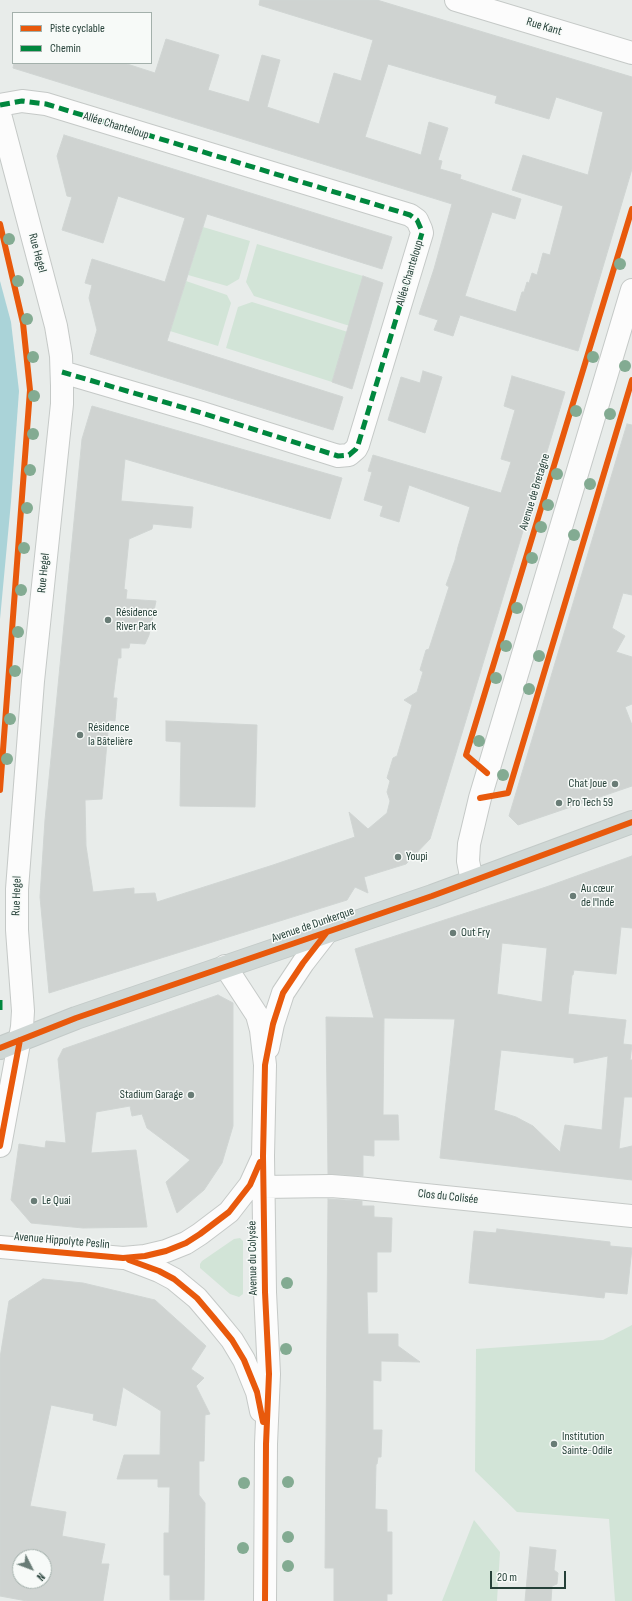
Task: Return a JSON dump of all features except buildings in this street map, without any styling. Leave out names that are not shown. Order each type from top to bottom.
[{"type":"main road","name":"Avenue de Dunkerque","points":[[0,1048],[76,1018],[472,881],[632,822]]},
{"type":"street","name":"Rue Kant","points":[[456,0],[632,53]]},
{"type":"street","name":"Allée Chanteloup","points":[[0,105],[22,101],[46,104],[410,215],[417,220],[421,229],[358,445],[349,455],[338,456],[202,413],[62,372]]},
{"type":"street","name":"Rue Hegel","points":[[0,114],[56,326],[62,372],[62,404],[33,681],[20,838],[16,911],[23,1011],[20,1040],[0,1146]]},
{"type":"street","points":[[472,881],[468,861],[469,844],[480,798],[632,290]]},
{"type":"street","name":"Avenue du Colysée","points":[[265,1065],[273,1024],[283,993],[327,932]]},
{"type":"street","name":"Avenue du Colysée","points":[[225,966],[257,1015],[261,1030],[265,1065],[262,1156],[265,1317],[269,1374],[266,1444],[265,1601]]},
{"type":"street","name":"Avenue Hippolyte Peslin","points":[[0,1246],[123,1258],[145,1256],[166,1251],[186,1242],[229,1212],[250,1185],[262,1156]]},
{"type":"street","name":"Clos du Colisée","points":[[263,1187],[331,1186],[357,1188],[632,1216]]},
{"type":"street","name":"Avenue Hippolyte Peslin","points":[[123,1258],[159,1271],[178,1282],[197,1298],[224,1329],[244,1360],[255,1387],[262,1414],[266,1444]]},
{"type":"green space","points":[[203,227],[250,241],[239,279],[227,286],[188,275]]},
{"type":"green space","points":[[257,244],[363,276],[369,332],[254,296],[246,282]]},
{"type":"green space","points":[[186,281],[227,295],[231,303],[218,346],[170,331]]},
{"type":"green space","points":[[252,302],[367,338],[364,348],[344,342],[332,382],[226,348],[238,307]]},
{"type":"green space","points":[[240,1238],[243,1241],[243,1294],[239,1297],[230,1294],[200,1268],[200,1264],[202,1261],[234,1239]]},
{"type":"green space","name":"Institution Sainte-Odile","points":[[632,1325],[632,1601],[615,1601],[609,1519],[517,1512],[475,1471],[476,1349],[603,1340]]},
{"type":"green space","points":[[474,1520],[500,1552],[497,1601],[442,1601]]},
{"type":"water","points":[[0,281],[11,322],[19,391],[11,502],[0,619]]},
{"type":"marked path","points":[[0,105],[22,101],[46,104],[410,215],[417,220],[422,233],[358,445],[349,455],[338,456],[202,413],[62,372]]},
{"type":"marked path","points":[[0,1000],[0,1015]]},
{"type":"cycle path","name":"Avenue de Bretagne","points":[[487,773],[466,755],[632,209]]},
{"type":"cycle path","points":[[0,224],[23,323],[30,390],[0,790]]},
{"type":"cycle path","points":[[480,798],[508,793],[632,380]]},
{"type":"cycle path","points":[[0,1048],[76,1018],[432,896],[632,822]]},
{"type":"cycle path","points":[[265,1601],[266,1444],[269,1374],[265,1292],[263,1156],[265,1065],[273,1024],[283,993],[303,963],[327,932]]},
{"type":"cycle path","points":[[0,1146],[20,1040]]},
{"type":"cycle path","points":[[0,1247],[123,1258],[145,1256],[166,1251],[186,1243],[229,1212],[250,1185],[260,1162]]},
{"type":"cycle path","points":[[129,1260],[159,1271],[174,1279],[197,1298],[214,1318],[232,1340],[244,1360],[257,1392],[263,1422]]},
{"type":"place","name":"Résidence River Park","points":[[108,620]]},
{"type":"place","name":"Résidence la Bâtelière","points":[[80,735]]},
{"type":"place","name":"Chat Joue","points":[[615,784]]},
{"type":"place","name":"Pro Tech 59","points":[[559,803]]},
{"type":"place","name":"Youpi","points":[[398,857]]},
{"type":"place","name":"Au cœur de l'Inde","points":[[573,896]]},
{"type":"place","name":"Out Fry","points":[[453,933]]},
{"type":"place","name":"Stadium Garage","points":[[191,1095]]},
{"type":"place","name":"Le Quai","points":[[34,1201]]},
{"type":"place","name":"Institution Sainte-Odile","points":[[554,1444]]}]
